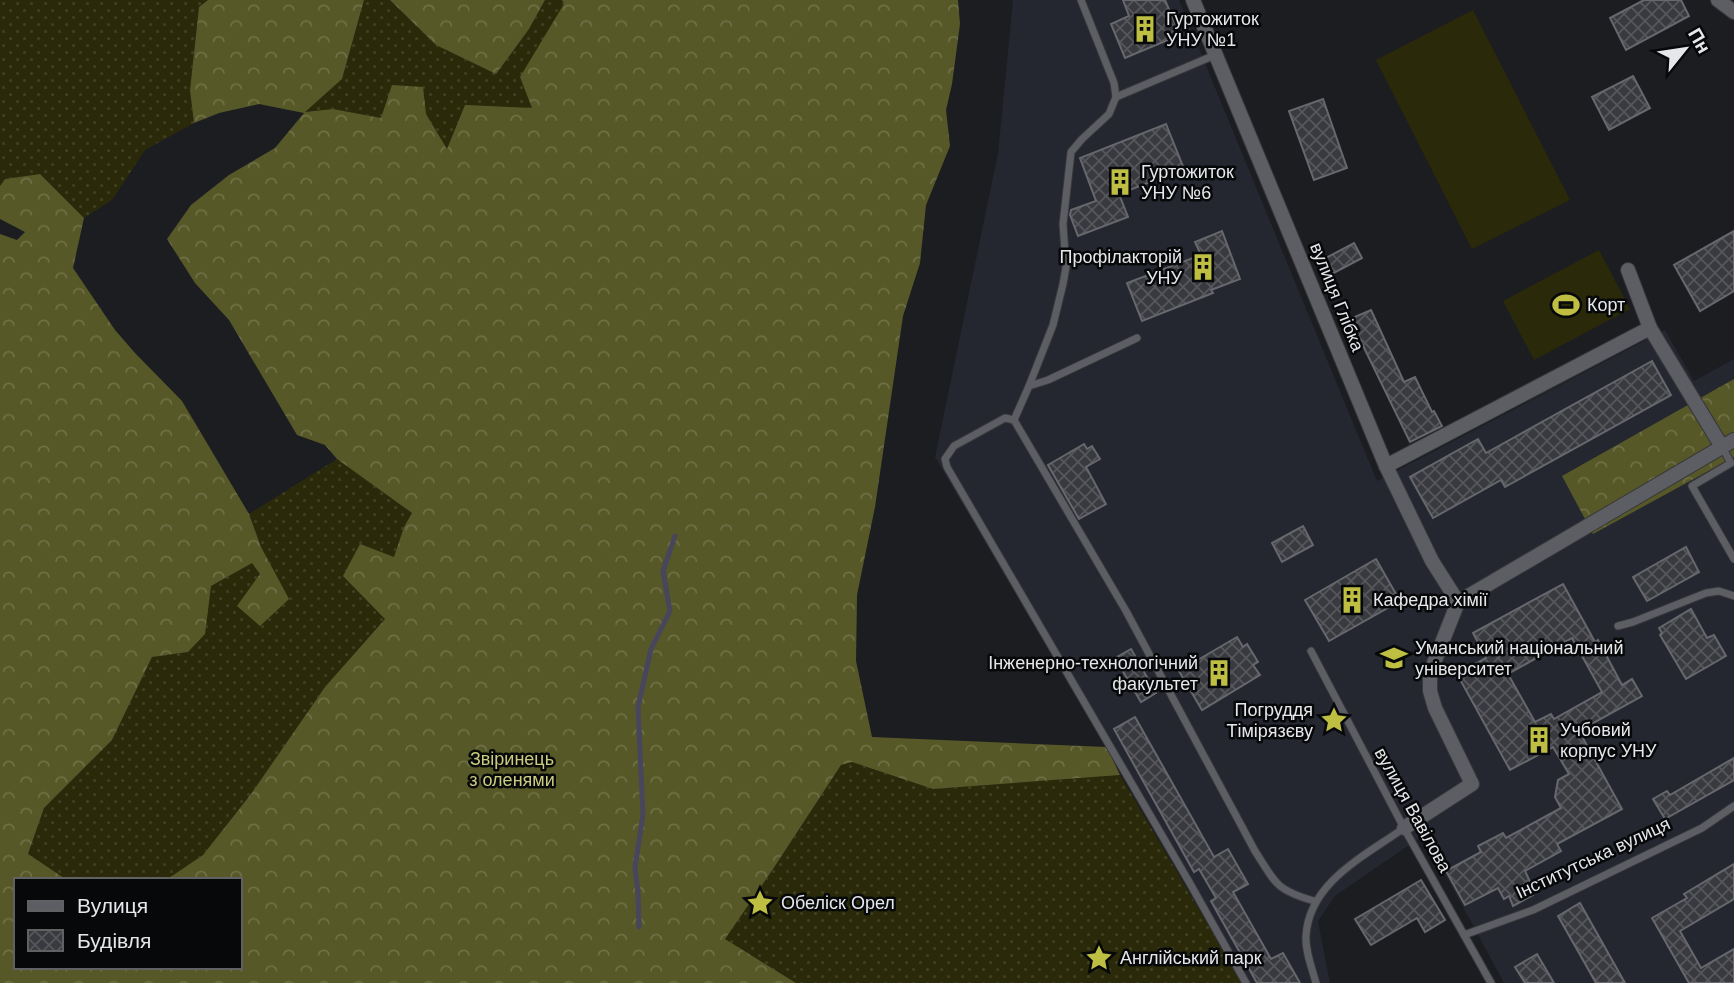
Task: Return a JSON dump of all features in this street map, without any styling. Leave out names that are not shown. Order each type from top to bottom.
[{"type":"street","name":"вулиця Глібка","points":[[1194,0],[1386,466],[1432,561],[1458,603]]},
{"type":"street","points":[[1718,0],[1734,12]]},
{"type":"street","points":[[1404,828],[1472,784],[1435,708],[1430,691],[1430,673],[1458,603],[1728,444],[1650,328],[1628,270]]},
{"type":"street","points":[[1386,466],[1650,328]]},
{"type":"lane","points":[[1014,420],[1053,325],[1063,284],[1066,267],[1063,225],[1071,152],[1109,114],[1116,97],[1114,83],[1081,0]]},
{"type":"lane","points":[[1116,97],[1216,54]]},
{"type":"lane","points":[[1029,386],[1093,361],[1137,338]]},
{"type":"lane","points":[[1246,983],[1182,868],[947,467],[944,459],[954,446],[1005,418],[1014,420],[1126,611],[1267,871],[1288,893],[1314,901]]},
{"type":"lane","points":[[1728,444],[1731,463],[1692,486],[1734,559]]},
{"type":"lane","points":[[1618,626],[1706,593],[1719,592],[1734,596]]},
{"type":"lane","name":"вулиця Вавілова","points":[[1311,651],[1404,828],[1490,983]]},
{"type":"lane","name":"Інститутська вулиця","points":[[1464,935],[1533,910],[1702,828],[1734,806]]},
{"type":"lane","points":[[1316,983],[1305,937],[1314,901],[1346,868],[1404,828]]},
{"type":"shaded area","points":[[0,0],[208,0],[199,7],[190,90],[194,123],[145,150],[112,200],[84,218],[40,174],[5,179],[0,186]]},
{"type":"shaded area","points":[[364,0],[390,0],[436,45],[496,74],[529,29],[545,0],[562,0],[564,4],[533,108],[447,150],[426,114],[381,118],[333,109],[304,112],[342,79]]},
{"type":"shaded area","name":"Уманський національний університет","points":[[1013,0],[1179,0],[1377,481],[1665,330],[1694,381],[1734,359],[1734,983],[1504,983],[1424,835],[1335,896],[1318,921],[1330,983],[1245,983],[935,457],[998,153]]},
{"type":"shaded area","points":[[1473,10],[1570,200],[1472,249],[1376,60]]},
{"type":"shaded area","name":"Корт","points":[[1599,250],[1630,309],[1534,360],[1503,301]]},
{"type":"shaded area","points":[[337,459],[412,513],[404,527],[394,557],[385,619],[325,687],[251,794],[203,855],[169,878],[64,878],[28,855],[44,808],[112,740],[152,657],[188,652],[204,634],[211,586],[253,562],[260,574],[260,626],[261,547],[249,514]]},
{"type":"shaded area","points":[[852,762],[933,789],[1120,775],[1242,983],[796,983],[724,939],[841,765]]},
{"type":"green space","name":"Звіринець з оленями","points":[[208,0],[364,0],[342,79],[305,112],[333,109],[381,118],[392,85],[423,87],[426,114],[447,149],[465,105],[532,108],[520,77],[564,4],[562,0],[958,0],[960,24],[946,110],[950,146],[926,205],[920,263],[903,316],[875,507],[857,595],[856,661],[872,737],[1107,747],[1120,775],[933,789],[852,762],[841,765],[725,939],[796,983],[0,983],[0,234],[17,240],[25,232],[0,219],[0,186],[5,179],[40,174],[84,218],[73,268],[115,330],[182,401],[249,514],[261,547],[289,599],[260,626],[237,606],[260,574],[252,563],[211,586],[205,634],[188,652],[152,657],[112,740],[44,808],[28,854],[64,878],[14,878],[14,969],[242,969],[242,878],[169,878],[203,855],[251,794],[325,687],[385,619],[343,576],[360,544],[394,557],[404,527],[412,513],[337,459],[325,445],[297,435],[229,320],[195,283],[167,239],[191,205],[229,175],[275,148],[304,113],[259,104],[219,113],[194,123],[190,90],[199,7]]},
{"type":"green space","points":[[390,0],[545,0],[529,29],[496,74],[436,45]]},
{"type":"green space","points":[[1734,379],[1734,457],[1593,534],[1562,476]]},
{"type":"building","name":"Гуртожиток УНУ №1","points":[[1123,0],[1165,0],[1180,35],[1125,58],[1111,24],[1129,16]]},
{"type":"building","points":[[1644,0],[1681,0],[1689,16],[1626,50],[1610,18]]},
{"type":"building","points":[[1633,76],[1650,108],[1609,130],[1592,97]]},
{"type":"building","points":[[1323,99],[1347,168],[1314,180],[1289,111]]},
{"type":"building","name":"Гуртожиток УНУ №6","points":[[1166,124],[1184,169],[1119,194],[1128,217],[1078,236],[1070,215],[1071,210],[1096,201],[1080,158]]},
{"type":"building","name":"Профілакторій УНУ","points":[[1222,231],[1240,279],[1211,290],[1213,293],[1142,321],[1127,283],[1201,255],[1195,242]]},
{"type":"building","points":[[1734,231],[1734,291],[1700,311],[1674,265]]},
{"type":"building","points":[[1354,243],[1362,258],[1332,274],[1324,259]]},
{"type":"building","points":[[1371,310],[1404,382],[1415,377],[1442,426],[1410,442],[1350,319]]},
{"type":"building","points":[[1652,361],[1671,395],[1505,487],[1501,480],[1433,518],[1410,477],[1478,439],[1486,453]]},
{"type":"building","points":[[1084,444],[1087,449],[1092,446],[1100,459],[1086,467],[1106,504],[1079,519],[1048,465]]},
{"type":"building","points":[[1303,526],[1313,545],[1282,562],[1272,543]]},
{"type":"building","points":[[1686,547],[1699,572],[1647,601],[1633,577]]},
{"type":"building","name":"Кафедра хімії","points":[[1376,559],[1400,601],[1329,641],[1305,600]]},
{"type":"building","name":"Учбовий корпус УНУ","points":[[1563,584],[1622,685],[1632,679],[1642,696],[1579,731],[1622,809],[1557,844],[1561,851],[1525,871],[1533,895],[1513,906],[1509,896],[1504,899],[1498,888],[1465,905],[1446,871],[1481,852],[1478,846],[1503,833],[1506,838],[1561,808],[1555,797],[1558,780],[1569,774],[1553,747],[1510,770],[1457,674],[1486,658],[1473,633]],"holes":[[[1572,638],[1602,692],[1554,719],[1551,714],[1535,722],[1508,674]]]},
{"type":"building","points":[[1691,609],[1707,638],[1714,635],[1726,656],[1686,679],[1660,635],[1662,633],[1659,628]]},
{"type":"building","name":"Інженерно-технологічний факультет","points":[[1237,637],[1243,647],[1247,644],[1258,662],[1253,665],[1260,675],[1202,710],[1179,671]]},
{"type":"building","points":[[1131,649],[1156,693],[1141,702],[1115,658]]},
{"type":"building","points":[[1135,717],[1214,857],[1228,849],[1248,884],[1233,892],[1271,959],[1283,953],[1300,983],[1257,983],[1211,901],[1216,898],[1199,869],[1194,872],[1114,729]]},
{"type":"building","points":[[1734,758],[1734,780],[1665,819],[1653,799],[1667,791],[1670,795]]},
{"type":"building","points":[[1734,864],[1734,899],[1680,931],[1701,968],[1734,949],[1734,983],[1689,983],[1652,918],[1687,898],[1684,894]]},
{"type":"building","points":[[1421,880],[1445,920],[1425,932],[1417,918],[1371,945],[1355,919]]},
{"type":"building","points":[[1580,903],[1625,983],[1596,983],[1558,916]]},
{"type":"building","points":[[1537,954],[1554,983],[1525,983],[1515,967]]},
{"type":"waterway","points":[[639,927],[635,867],[643,815],[638,707],[651,649],[670,611],[663,571],[675,536]]},
{"type":"place","name":"Гуртожиток УНУ №1","points":[[1145,29]]},
{"type":"place","name":"Гуртожиток УНУ №6","points":[[1120,182]]},
{"type":"place","name":"Профілакторій УНУ","points":[[1203,267]]},
{"type":"place","name":"Корт","points":[[1566,305]]},
{"type":"place","name":"Кафедра хімії","points":[[1352,600]]},
{"type":"place","name":"Уманський національний університет","points":[[1394,658]]},
{"type":"place","name":"Інженерно-технологічний факультет","points":[[1219,673]]},
{"type":"place","name":"Погруддя Тімірязєву","points":[[1334,720]]},
{"type":"place","name":"Учбовий корпус УНУ","points":[[1539,740]]},
{"type":"place","name":"Обеліск Орел","points":[[760,903]]},
{"type":"place","name":"Англійський парк","points":[[1099,958]]}]
